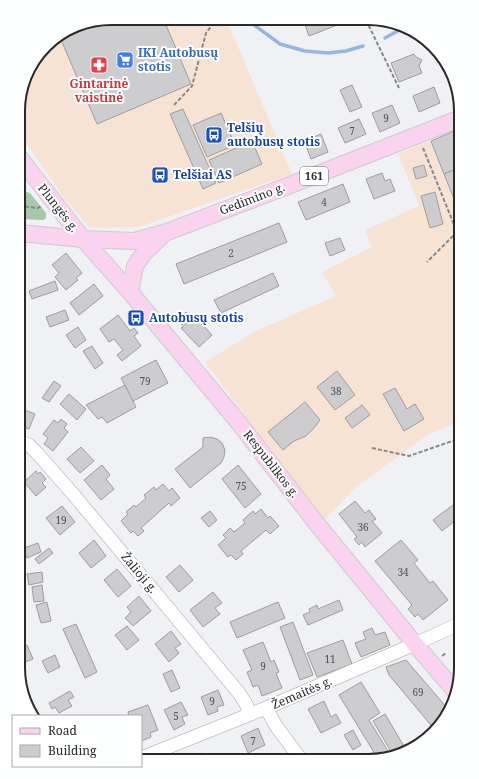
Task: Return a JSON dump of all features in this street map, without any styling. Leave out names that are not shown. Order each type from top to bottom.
[{"type":"main road","name":"Gedimino g.","points":[[25,234],[83,239],[134,241],[167,232],[454,121]]},
{"type":"main road","name":"Plungės g.","points":[[25,176],[52,200],[83,239]]},
{"type":"main road","points":[[130,292],[135,266],[144,252],[167,232]]},
{"type":"main road","name":"Respublikos g.","points":[[83,239],[130,292],[239,423],[317,524],[414,644],[451,687]]},
{"type":"street","name":"Žalioji g.","points":[[25,443],[37,453],[73,494],[239,693],[250,714]]},
{"type":"street","name":"Žemaitės g.","points":[[151,754],[266,708],[454,626]]},
{"type":"street","points":[[266,708],[276,726],[297,754]]},
{"type":"path","points":[[174,105],[192,86],[206,33],[212,25]]},
{"type":"path","points":[[368,25],[399,88]]},
{"type":"path","points":[[418,135],[454,225]]},
{"type":"path","points":[[25,207],[38,208],[52,200]]},
{"type":"path","points":[[427,262],[454,235]]},
{"type":"path","points":[[372,448],[409,456],[454,440]]},
{"type":"shaded area","points":[[105,25],[226,25],[230,28],[292,174],[139,227],[90,228],[64,198],[25,142],[25,111],[28,89],[36,68],[46,54],[68,36],[83,30]]},
{"type":"shaded area","points":[[454,131],[454,424],[429,434],[356,487],[324,520],[205,362],[256,331],[336,296],[322,272],[372,247],[365,230],[419,206],[398,154]]},
{"type":"green space","points":[[25,191],[30,193],[46,213],[46,218],[43,220],[25,219]]},
{"type":"building","name":"IKI Autobusų stotis","points":[[105,25],[166,25],[191,84],[97,124],[62,41],[68,36],[83,30]]},
{"type":"building","points":[[305,25],[337,25],[309,36]]},
{"type":"building","points":[[414,54],[422,60],[419,66],[422,73],[399,82],[391,63]]},
{"type":"building","points":[[352,85],[362,107],[350,112],[340,90]]},
{"type":"building","points":[[434,87],[440,103],[419,112],[413,96]]},
{"type":"building","points":[[392,105],[400,123],[380,132],[372,113]]},
{"type":"building","points":[[183,109],[216,183],[203,189],[170,114]]},
{"type":"building","name":"Telšių autobusų stotis","points":[[221,113],[235,145],[207,157],[193,125]]},
{"type":"building","points":[[359,119],[366,134],[345,143],[338,128]]},
{"type":"building","points":[[454,131],[454,170],[444,174],[431,141]]},
{"type":"building","points":[[321,134],[328,152],[311,159],[304,141]]},
{"type":"building","points":[[252,141],[262,164],[219,183],[209,160]]},
{"type":"building","points":[[424,165],[427,176],[416,179],[413,168]]},
{"type":"building","points":[[454,170],[454,199],[444,174]]},
{"type":"building","points":[[382,173],[385,181],[390,179],[395,191],[374,199],[366,179]]},
{"type":"building","points":[[343,184],[350,202],[306,220],[298,202]]},
{"type":"building","points":[[435,192],[443,224],[430,228],[421,196]]},
{"type":"building","points":[[279,223],[287,242],[184,284],[176,264]]},
{"type":"building","points":[[340,238],[345,250],[330,256],[325,243]]},
{"type":"building","points":[[66,253],[82,273],[76,278],[78,280],[66,290],[55,277],[59,273],[52,265]]},
{"type":"building","points":[[273,273],[279,286],[221,313],[214,300]]},
{"type":"building","points":[[55,281],[58,290],[32,299],[29,291]]},
{"type":"building","points":[[94,284],[103,296],[79,315],[70,303]]},
{"type":"building","points":[[65,310],[69,320],[50,327],[46,317]]},
{"type":"building","points":[[186,312],[191,317],[182,325],[177,320]]},
{"type":"building","points":[[118,315],[130,331],[134,328],[138,333],[134,336],[141,346],[122,361],[117,355],[123,350],[114,339],[109,342],[100,329]]},
{"type":"building","points":[[195,316],[212,335],[199,347],[181,328]]},
{"type":"building","points":[[78,327],[86,340],[75,348],[66,335]]},
{"type":"building","points":[[92,346],[103,363],[95,369],[83,351]]},
{"type":"building","points":[[156,360],[168,383],[133,401],[121,378]]},
{"type":"building","points":[[337,371],[355,395],[335,410],[317,387]]},
{"type":"building","points":[[54,381],[61,386],[49,402],[42,398]]},
{"type":"building","points":[[125,385],[136,407],[107,423],[102,417],[98,419],[86,405]]},
{"type":"building","points":[[395,388],[407,409],[415,404],[424,419],[404,431],[383,394]]},
{"type":"building","points":[[69,394],[86,409],[77,420],[60,404]]},
{"type":"building","points":[[305,402],[320,420],[306,436],[294,441],[283,450],[268,432]]},
{"type":"building","points":[[362,405],[370,415],[352,428],[345,418]]},
{"type":"building","points":[[25,410],[35,414],[29,429],[25,428]]},
{"type":"building","points":[[61,419],[67,424],[64,428],[68,432],[53,451],[44,444],[48,438],[43,434],[54,420],[58,423]]},
{"type":"building","points":[[210,437],[217,439],[222,443],[225,450],[224,457],[221,463],[190,488],[175,469],[203,447],[203,438]]},
{"type":"building","points":[[81,447],[94,461],[80,473],[67,459]]},
{"type":"building","points":[[102,465],[110,475],[106,479],[114,489],[101,500],[84,480]]},
{"type":"building","points":[[238,465],[261,494],[245,508],[222,479]]},
{"type":"building","points":[[36,471],[38,474],[40,472],[46,479],[42,483],[46,487],[36,496],[25,483],[25,481]]},
{"type":"building","points":[[163,484],[169,491],[172,488],[180,498],[171,506],[169,503],[141,528],[144,531],[138,536],[133,531],[131,533],[121,521],[128,514],[126,512],[134,505],[136,507],[146,498],[144,495],[154,487],[156,490]]},
{"type":"building","points":[[355,501],[365,513],[369,510],[376,519],[372,521],[382,533],[365,547],[362,542],[359,545],[354,539],[357,537],[339,514]]},
{"type":"building","points":[[454,504],[454,522],[442,531],[433,520]]},
{"type":"building","points":[[62,506],[75,522],[60,535],[46,518]]},
{"type":"building","points":[[261,509],[268,518],[270,516],[279,526],[270,534],[266,530],[241,551],[243,554],[236,560],[231,555],[228,557],[218,545],[226,538],[223,535],[230,528],[234,532],[245,523],[243,520],[253,511],[255,514]]},
{"type":"building","points":[[210,511],[217,520],[209,527],[201,518]]},
{"type":"building","points":[[94,540],[106,556],[91,568],[79,553]]},
{"type":"building","points":[[401,540],[418,560],[414,563],[430,583],[433,581],[448,600],[423,620],[418,614],[415,617],[408,609],[412,605],[375,561]]},
{"type":"building","points":[[38,543],[41,552],[27,558],[25,548]]},
{"type":"building","points":[[49,548],[53,553],[39,564],[35,559]]},
{"type":"building","points":[[180,565],[193,580],[179,592],[166,577]]},
{"type":"building","points":[[117,569],[131,586],[118,597],[104,580]]},
{"type":"building","points":[[42,572],[43,582],[29,585],[27,574]]},
{"type":"building","points":[[42,585],[44,601],[34,602],[32,587]]},
{"type":"building","points":[[213,592],[222,603],[215,608],[220,614],[203,627],[190,610]]},
{"type":"building","points":[[139,596],[151,611],[133,626],[125,618],[131,612],[127,607]]},
{"type":"building","points":[[339,600],[343,610],[308,625],[303,615],[310,612],[309,609],[317,605],[318,609]]},
{"type":"building","points":[[47,602],[51,621],[41,623],[36,605]]},
{"type":"building","points":[[278,602],[285,618],[237,638],[230,622]]},
{"type":"building","points":[[293,622],[313,675],[300,680],[280,627]]},
{"type":"building","points":[[76,624],[97,672],[85,678],[63,629]]},
{"type":"building","points":[[127,626],[139,640],[127,650],[115,635]]},
{"type":"building","points":[[372,628],[375,635],[385,632],[390,645],[361,657],[355,643],[366,639],[363,632]]},
{"type":"building","points":[[171,631],[181,644],[175,648],[179,653],[169,662],[155,644]]},
{"type":"building","points":[[343,640],[352,664],[317,677],[307,653]]},
{"type":"building","points":[[263,642],[271,662],[274,660],[279,672],[276,673],[282,688],[262,696],[258,685],[253,687],[247,672],[252,670],[243,650]]},
{"type":"building","points":[[27,645],[33,659],[25,662],[25,646]]},
{"type":"building","points":[[55,655],[60,667],[48,673],[42,661]]},
{"type":"building","points":[[406,660],[445,706],[440,716],[431,726],[389,675],[386,667]]},
{"type":"building","points":[[172,670],[180,688],[171,692],[163,674]]},
{"type":"building","points":[[361,682],[380,713],[369,720],[388,751],[375,754],[339,695]]},
{"type":"building","points":[[218,690],[224,705],[217,707],[218,711],[208,715],[201,697]]},
{"type":"building","points":[[70,691],[74,697],[68,700],[72,706],[59,713],[55,707],[52,709],[49,703]]},
{"type":"building","points":[[324,701],[331,717],[336,714],[341,723],[321,733],[308,709]]},
{"type":"building","points":[[181,702],[188,715],[182,717],[185,724],[174,730],[164,710]]},
{"type":"building","points":[[148,705],[158,730],[150,733],[151,737],[142,741],[142,715],[129,715],[128,712]]},
{"type":"building","points":[[385,714],[404,746],[390,751],[373,721]]},
{"type":"building","points":[[258,728],[265,745],[248,753],[241,736]]},
{"type":"building","points":[[353,730],[361,745],[353,750],[344,735]]},
{"type":"waterway","points":[[254,25],[280,44],[305,51],[328,53],[346,51],[363,46]]},
{"type":"waterway","points":[[385,38],[398,31]]},
{"type":"place","name":"IKI Autobusų stotis","points":[[125,60]]},
{"type":"place","name":"Gintarinė vaistinė","points":[[99,65]]},
{"type":"place","name":"Telšių autobusų stotis","points":[[214,135]]},
{"type":"place","name":"Telšiai AS","points":[[160,175]]},
{"type":"place","name":"Autobusų stotis","points":[[136,318]]}]
